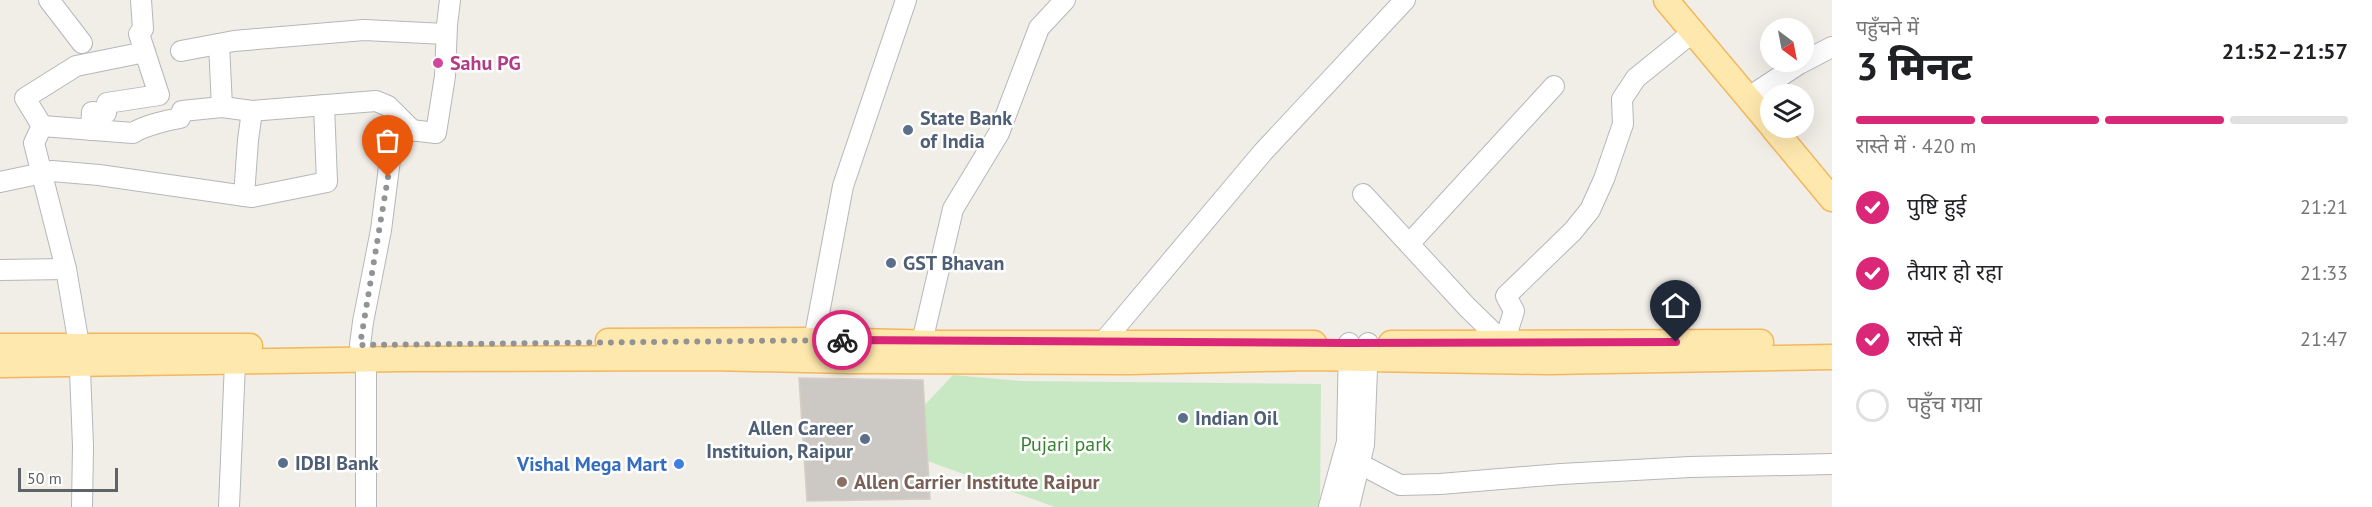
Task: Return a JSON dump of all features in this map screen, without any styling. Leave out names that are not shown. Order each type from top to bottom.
[{"type":"main road","points":[[1666,0],[1760,111]]},
{"type":"main road","points":[[1684,0],[1760,94]]},
{"type":"main road","points":[[1781,138],[1832,199]]},
{"type":"main road","points":[[1797,138],[1832,178]]},
{"type":"main road","points":[[0,365],[79,355],[363,352],[814,340],[1104,341],[1358,351],[1548,362],[1832,357]]},
{"type":"main road","points":[[0,346],[79,355],[235,362],[363,352],[851,361],[1129,362],[1504,343],[1641,341],[1832,345]]},
{"type":"street","points":[[48,0],[82,43]]},
{"type":"street","points":[[92,130],[92,112],[106,113],[107,103],[159,95],[139,34],[143,29],[141,0]]},
{"type":"street","points":[[366,507],[363,322],[381,230],[394,128],[436,133],[445,76],[450,0]]},
{"type":"street","points":[[814,340],[843,186],[906,0]]},
{"type":"street","points":[[922,342],[952,209],[999,133],[1039,28],[1065,0]]},
{"type":"street","points":[[1104,341],[1263,152],[1405,0]]},
{"type":"street","points":[[181,51],[275,36],[319,36],[364,30],[446,34]]},
{"type":"street","points":[[1363,194],[1504,343],[1514,311],[1506,296],[1573,231],[1590,210],[1604,179],[1623,124],[1622,99],[1636,78],[1693,32]]},
{"type":"street","points":[[219,44],[222,107]]},
{"type":"street","points":[[1779,84],[1799,64],[1832,47]]},
{"type":"street","points":[[42,126],[24,98],[76,66],[145,52]]},
{"type":"street","points":[[1409,244],[1554,86]]},
{"type":"street","points":[[42,126],[133,133],[141,128],[155,126],[164,120],[180,118],[182,111],[222,107],[252,111],[376,101],[388,106],[413,131]]},
{"type":"street","points":[[0,182],[52,171],[99,175],[244,196],[290,191],[327,182],[324,105]]},
{"type":"street","points":[[244,196],[252,111]]},
{"type":"street","points":[[42,126],[34,143],[40,175],[66,269],[79,355],[83,446],[82,507]]},
{"type":"street","points":[[0,270],[66,269]]},
{"type":"street","points":[[1349,507],[1364,445],[1358,351]]},
{"type":"street","points":[[1329,507],[1347,442],[1358,351]]},
{"type":"street","points":[[229,507],[235,362]]},
{"type":"street","points":[[1360,464],[1400,484],[1440,484],[1690,467],[1832,464]]},
{"type":"green space","name":"Pujari park","points":[[953,375],[1020,381],[1321,384],[1320,507],[1055,507],[886,446]]},
{"type":"building","name":"Allen Career Instituion, Raipur","points":[[799,378],[923,380],[930,499],[807,501]]},
{"type":"way so far","points":[[388,177],[381,230],[375,252],[372,282],[360,345],[842,340]]},
{"type":"place","name":"Sahu PG","points":[[438,63]]},
{"type":"place","name":"State Bank of India","points":[[908,130]]},
{"type":"place","name":"GST Bhavan","points":[[891,263]]},
{"type":"place","name":"Indian Oil","points":[[1183,418]]},
{"type":"place","name":"Allen Career Instituion, Raipur","points":[[865,439]]},
{"type":"place","name":"IDBI Bank","points":[[283,463]]},
{"type":"place","name":"Vishal Mega Mart","points":[[679,464]]},
{"type":"place","name":"Allen Carrier Institute Raipur","points":[[842,482]]},
{"type":"route","points":[[842,340],[1676,342]]}]
